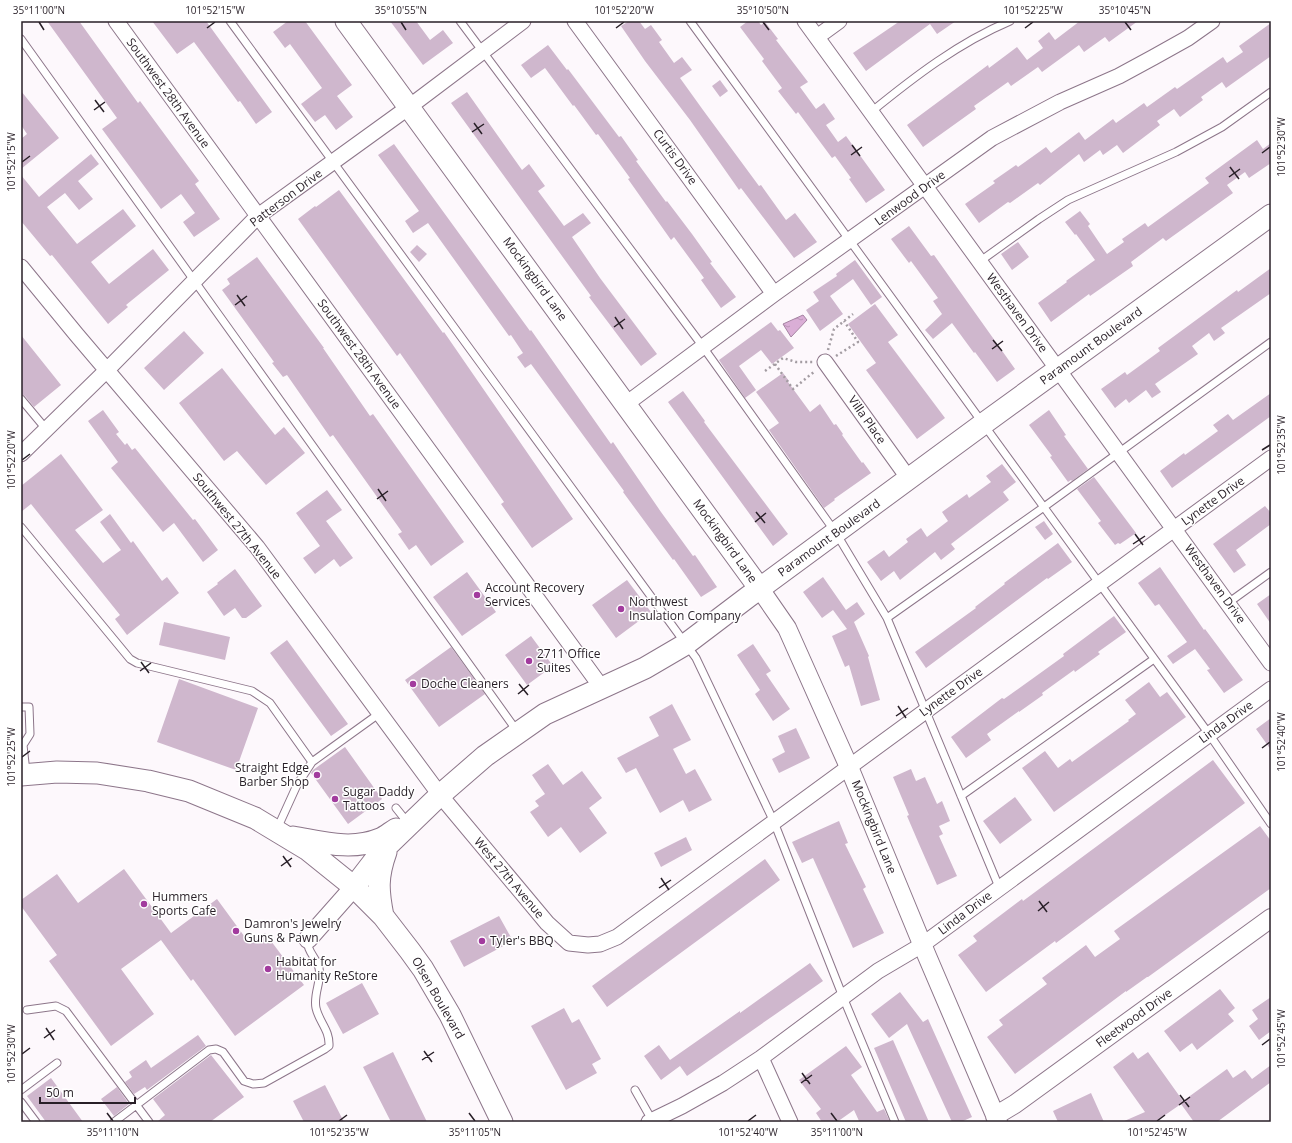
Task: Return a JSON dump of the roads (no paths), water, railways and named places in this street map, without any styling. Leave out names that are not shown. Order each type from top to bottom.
[{"type":"main road","name":"Mockingbird Lane","points":[[346,21],[760,589]]},
{"type":"main road","name":"Paramount Boulevard","points":[[354,887],[409,817],[440,795],[485,756],[545,714],[646,668],[686,644],[983,424],[1271,215]]},
{"type":"main road","points":[[24,775],[57,772],[97,773],[148,781],[189,791],[255,818],[281,833],[308,850],[354,887]]},
{"type":"main road","points":[[281,833],[341,845],[357,846],[380,839],[409,817]]},
{"type":"main road","points":[[383,916],[379,891],[379,880],[381,866],[390,843]]},
{"type":"main road","name":"Olsen Boulevard","points":[[354,887],[383,916],[410,951],[439,995],[454,1021],[502,1122]]},
{"type":"street","name":"Southwest 28th Avenue","points":[[116,21],[602,688]]},
{"type":"street","name":"Patterson Drive","points":[[21,454],[107,370],[258,216],[333,163],[523,21]]},
{"type":"street","name":"Curtis Drive","points":[[575,21],[774,294]]},
{"type":"street","name":"Westhaven Drive","points":[[805,21],[1271,663]]},
{"type":"street","points":[[816,37],[839,21]]},
{"type":"street","name":"Lenwood Drive","points":[[626,404],[774,294],[992,138],[1060,102],[1148,61],[1188,38],[1212,21]]},
{"type":"street","name":"Southwest 27th Avenue","points":[[21,267],[257,547],[440,795]]},
{"type":"street","name":"Villa Place","points":[[825,362],[909,479]]},
{"type":"street","name":"Lynette Drive","points":[[588,945],[600,944],[617,936],[1271,458]]},
{"type":"street","name":"Mockingbird Lane","points":[[760,589],[787,628],[849,767],[996,1119]]},
{"type":"street","name":"Linda Drive","points":[[650,1121],[723,1084],[762,1058],[878,971],[922,944],[1271,689]]},
{"type":"street","name":"West 27th Avenue","points":[[440,795],[547,923],[569,944],[588,945]]},
{"type":"street","name":"Paramount Boulevard","points":[[308,939],[354,887]]},
{"type":"street","name":"Fleetwood Drive","points":[[996,1119],[1271,918]]},
{"type":"street","points":[[762,1058],[790,1122]]},
{"type":"lane","points":[[230,21],[696,658],[774,822],[843,997],[895,1122]]},
{"type":"lane","points":[[460,21],[703,347],[836,533],[887,618],[999,887]]},
{"type":"lane","points":[[690,21],[1209,734],[1271,824]]},
{"type":"lane","points":[[871,112],[916,76],[954,50],[1010,21]]},
{"type":"lane","points":[[21,39],[519,733]]},
{"type":"lane","points":[[979,262],[1068,200],[1176,152],[1222,127],[1271,92]]},
{"type":"lane","points":[[887,618],[1044,507],[1271,342]]},
{"type":"lane","points":[[21,399],[46,429]]},
{"type":"lane","points":[[21,527],[130,659],[137,663],[252,690],[270,703],[312,762]]},
{"type":"lane","points":[[1228,603],[1271,572]]},
{"type":"lane","points":[[961,796],[1154,659]]},
{"type":"lane","points":[[21,708],[29,707],[30,734],[22,745],[24,775]]},
{"type":"lane","points":[[281,833],[296,785],[312,762],[380,713]]},
{"type":"lane","name":"Paramount Boulevard","points":[[114,1122],[210,1050],[216,1049],[223,1052],[244,1081],[253,1084],[264,1082],[325,1049],[328,1046],[329,1038],[316,1009],[315,1000],[320,974],[318,965],[309,950],[307,944],[308,939]]},
{"type":"lane","points":[[27,1010],[56,1006],[66,1011],[149,1122]]},
{"type":"lane","points":[[21,1090],[57,1063]]},
{"type":"lane","points":[[635,1090],[650,1121]]},
{"type":"lane","points":[[21,1102],[36,1122]]},
{"type":"water","points":[[803,315],[807,320],[791,337],[783,324]]},
{"type":"place","name":"Account Recovery Services","points":[[477,595]]},
{"type":"place","name":"Northwest Insulation Company","points":[[621,609]]},
{"type":"place","name":"2711 Office Suites","points":[[529,661]]},
{"type":"place","name":"Doche Cleaners","points":[[413,684]]},
{"type":"place","name":"Straight Edge Barber Shop","points":[[317,775]]},
{"type":"place","name":"Sugar Daddy Tattoos","points":[[335,799]]},
{"type":"place","name":"Hummers Sports Cafe","points":[[144,904]]},
{"type":"place","name":"Damron's Jewelry Guns & Pawn","points":[[236,931]]},
{"type":"place","name":"Tyler's BBQ","points":[[482,941]]},
{"type":"place","name":"Habitat for Humanity ReStore","points":[[268,969]]}]
